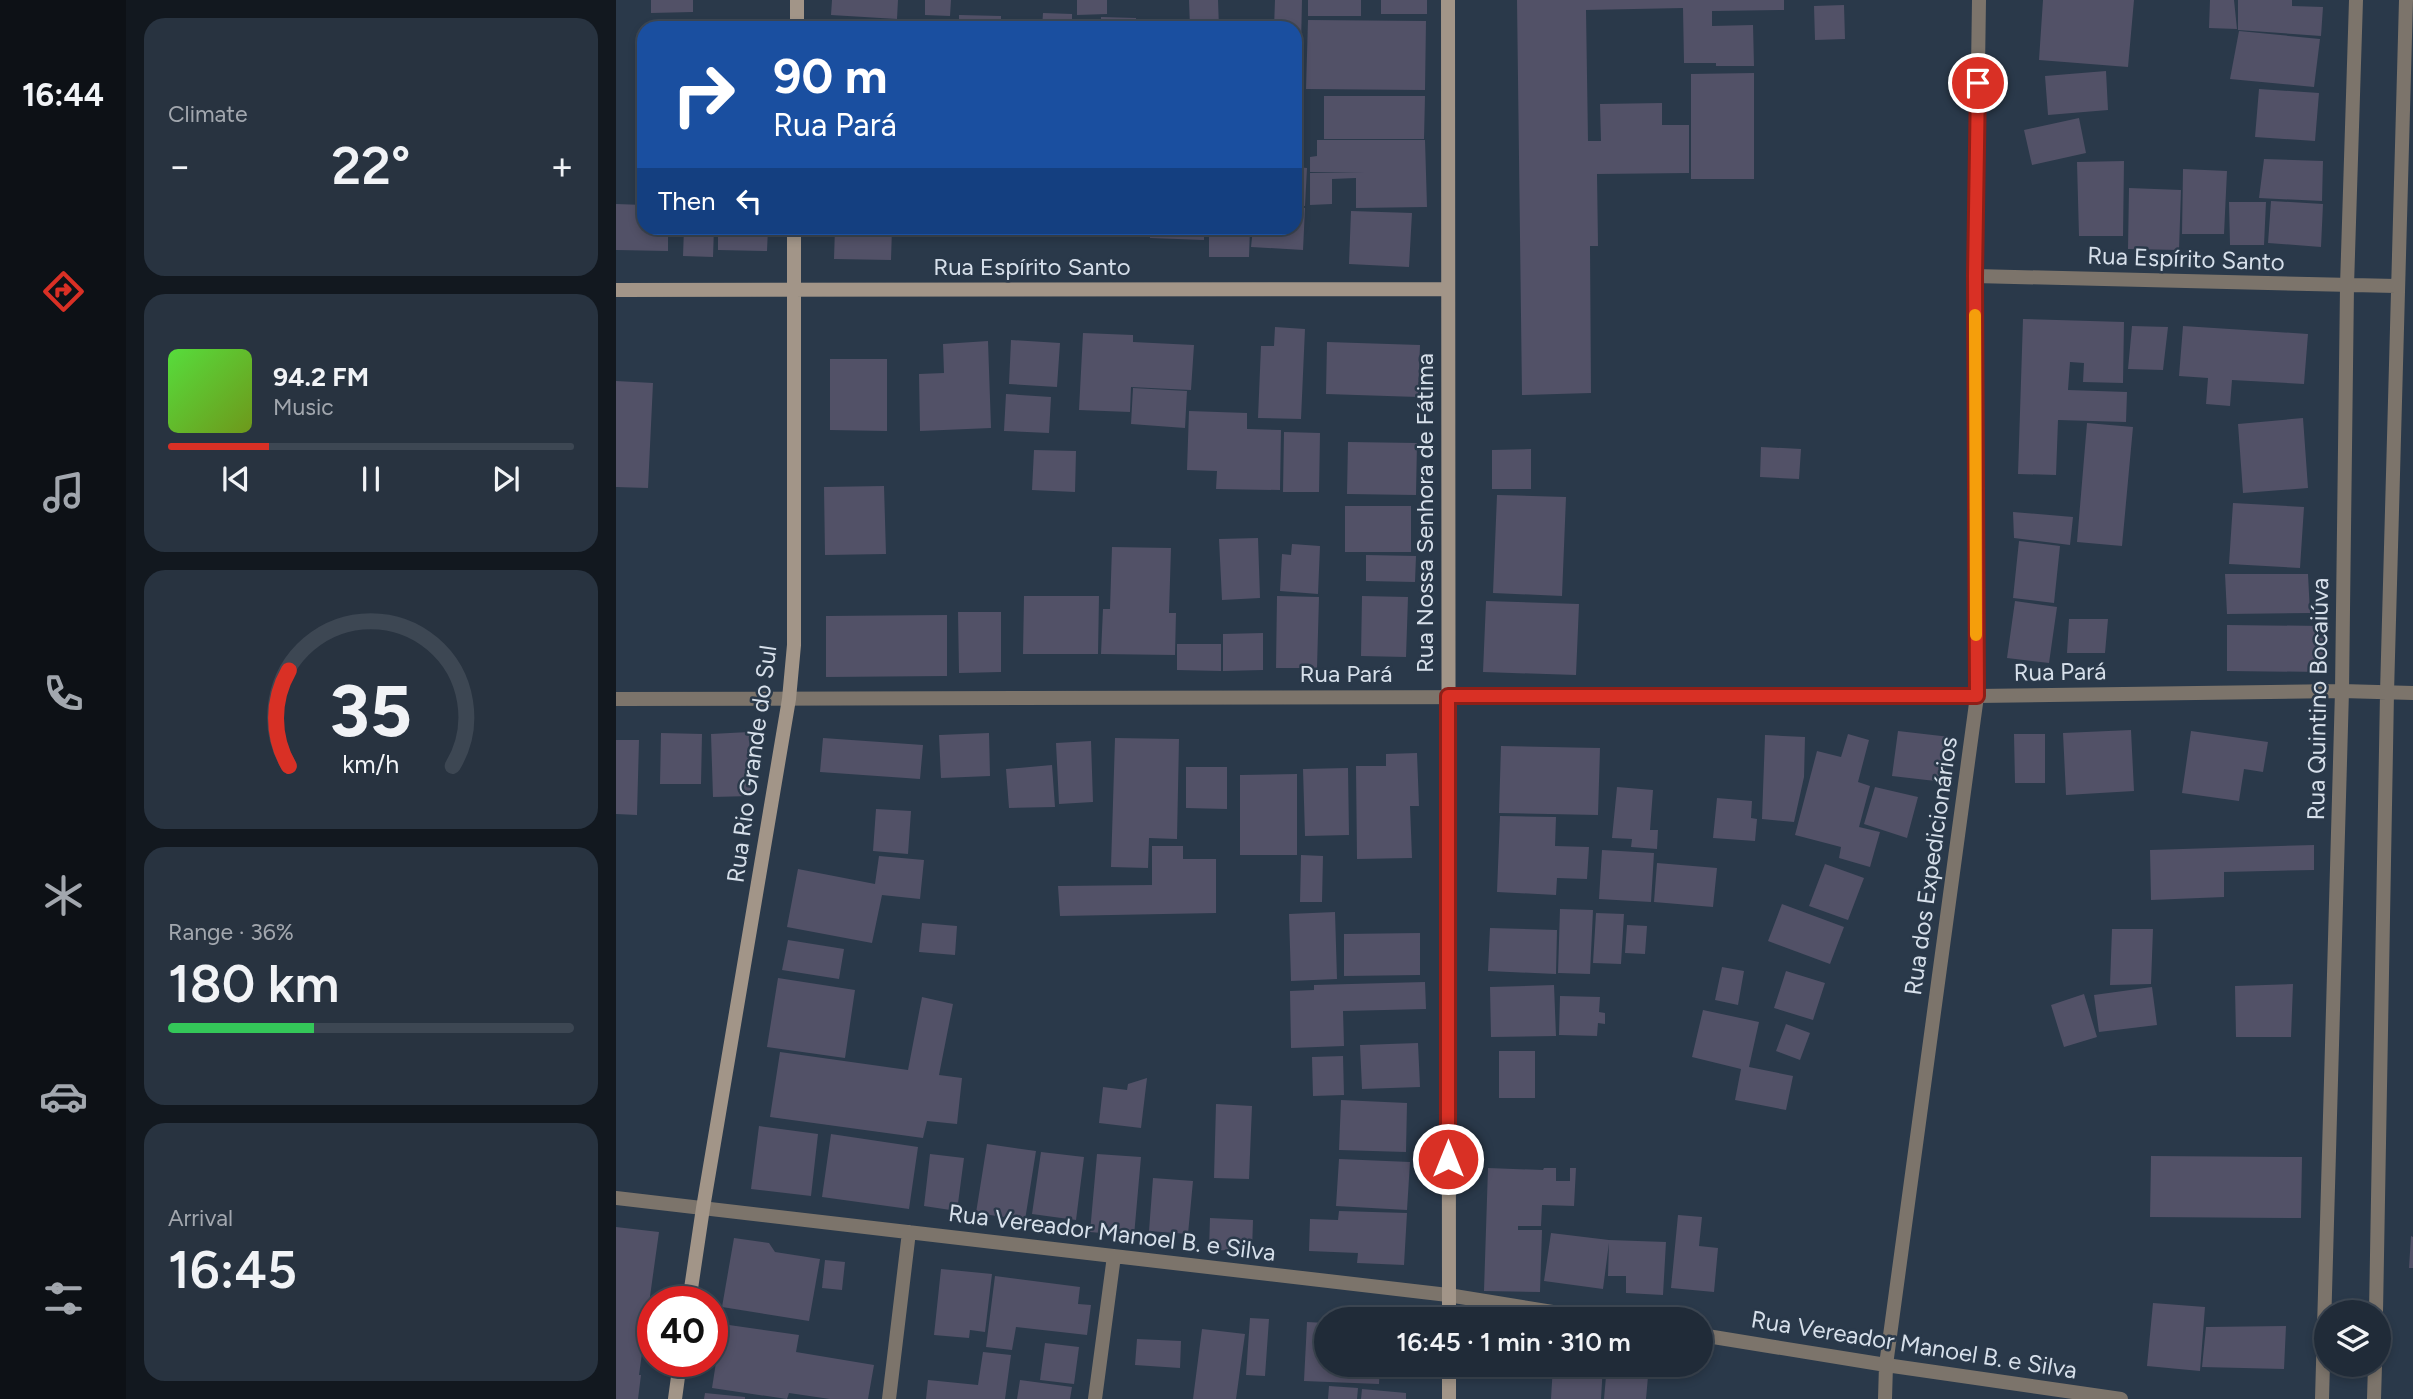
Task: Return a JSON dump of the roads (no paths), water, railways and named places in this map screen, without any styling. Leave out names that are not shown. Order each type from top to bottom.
[{"type":"street","points":[[797,0],[797,21]]},
{"type":"street","name":"Rua Nossa Senhora de Fátima","points":[[1448,0],[1448,1307]]},
{"type":"street","name":"Rua dos Expedicionários","points":[[1885,1399],[1886,1365],[1977,696],[1975,276],[1979,0]]},
{"type":"street","name":"Rua Quintino Bocaiúva","points":[[2322,1399],[2342,691],[2347,286],[2357,0]]},
{"type":"street","points":[[2376,1300],[2396,286],[2406,0]]},
{"type":"street","name":"Rua Rio Grande do Sul","points":[[691,1286],[789,699],[794,645],[794,235]]},
{"type":"street","name":"Rua Espírito Santo","points":[[1975,276],[2396,286]]},
{"type":"street","name":"Rua Espírito Santo","points":[[616,290],[1448,289]]},
{"type":"street","name":"Rua Pará","points":[[616,699],[1977,696],[2342,691],[2413,693]]},
{"type":"street","name":"Rua Vereador Manoel B. e Silva","points":[[616,1198],[1448,1295],[1522,1307]]},
{"type":"street","points":[[889,1399],[909,1232]]},
{"type":"street","points":[[1095,1399],[1114,1255]]},
{"type":"street","name":"Rua Vereador Manoel B. e Silva","points":[[1713,1337],[2121,1399]]},
{"type":"street","points":[[675,1399],[678,1377]]},
{"type":"street","points":[[1449,1377],[1449,1399]]},
{"type":"street","points":[[2374,1399],[2375,1377]]}]
